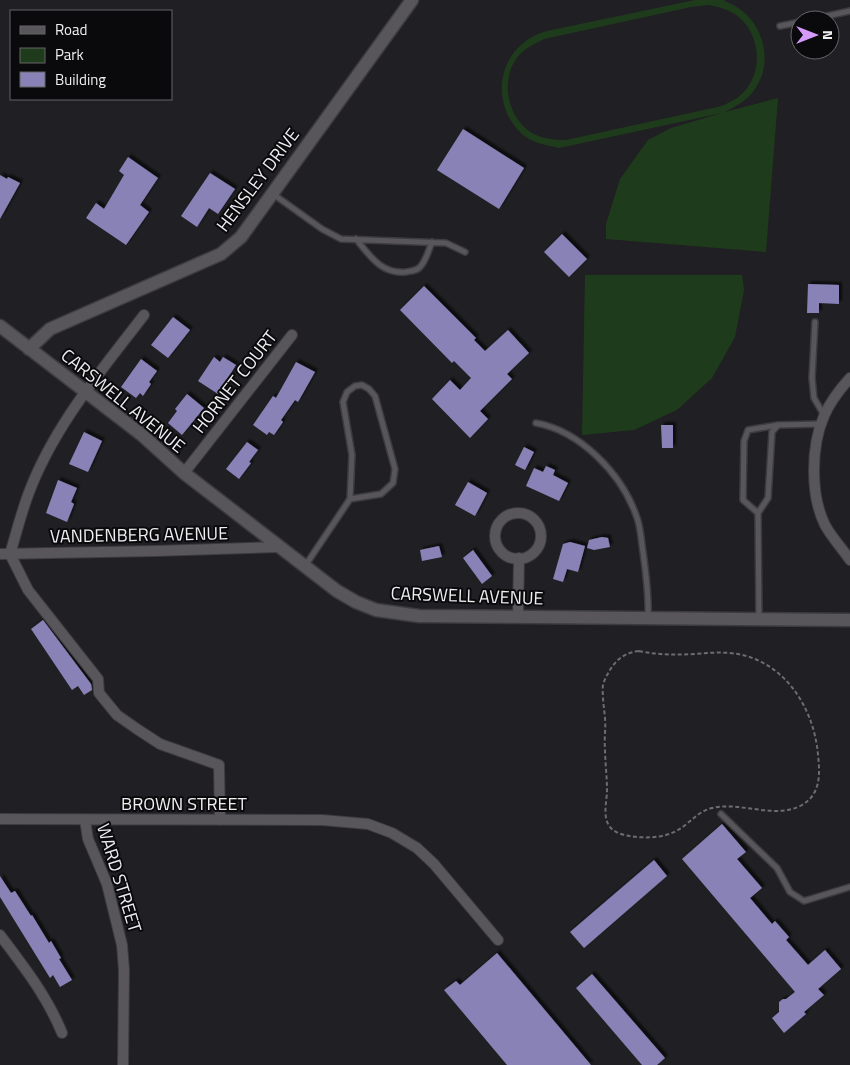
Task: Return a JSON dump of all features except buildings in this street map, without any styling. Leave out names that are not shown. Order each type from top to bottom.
[{"type":"street","name":"HENSLEY DRIVE","points":[[29,349],[50,329],[221,254],[241,237],[412,0]]},
{"type":"street","points":[[144,315],[85,392],[57,434],[28,494],[5,554],[28,590],[98,679],[99,693],[117,715],[160,744],[219,764],[220,820]]},
{"type":"street","name":"CARSWELL AVENUE","points":[[0,326],[142,435],[184,473],[304,567],[336,591],[376,610],[419,616],[850,620]]},
{"type":"street","name":"HORNET COURT","points":[[184,473],[292,335]]},
{"type":"street","points":[[850,378],[838,392],[823,420],[816,446],[814,477],[824,523],[850,560]]},
{"type":"street","points":[[523,513],[536,522],[540,529],[539,544],[535,550],[529,555],[519,558],[507,556],[502,552],[495,539],[498,524],[508,514],[523,513]]},
{"type":"street","name":"VANDENBERG AVENUE","points":[[5,554],[278,547]]},
{"type":"street","points":[[518,616],[519,558]]},
{"type":"street","name":"BROWN STREET","points":[[0,819],[322,820],[368,824],[392,833],[418,848],[434,864],[498,940]]},
{"type":"street","name":"WARD STREET","points":[[85,820],[88,839],[106,884],[122,945],[124,970],[123,1065]]},
{"type":"street","points":[[0,936],[36,982],[54,1013],[62,1033]]},
{"type":"lane","points":[[780,26],[790,24]]},
{"type":"lane","points":[[273,194],[322,229],[341,239],[446,243],[465,252]]},
{"type":"lane","points":[[356,239],[374,261],[383,268],[398,272],[413,271],[420,267],[432,242]]},
{"type":"lane","points":[[758,513],[743,500],[744,441],[748,430],[823,420],[814,398],[812,378],[815,322]]},
{"type":"lane","points":[[304,567],[350,499],[352,455],[344,402],[347,392],[355,386],[362,385],[375,396],[395,469],[393,483],[381,494],[350,499]]},
{"type":"lane","points":[[536,423],[551,426],[580,442],[602,461],[622,486],[636,513],[640,527],[649,596],[648,618]]},
{"type":"lane","points":[[759,620],[758,513],[768,498],[772,432],[778,425]]},
{"type":"lane","points":[[721,814],[777,868],[790,892],[804,901],[850,887]]},
{"type":"path","points":[[639,652],[653,654],[732,653],[766,665],[782,676],[796,692],[806,707],[817,739],[820,774],[818,784],[809,799],[795,808],[784,810],[740,808],[723,806],[703,811],[684,827],[665,836],[635,837],[615,832],[610,827],[606,813],[605,720],[602,692],[606,677],[622,656],[639,652]]},
{"type":"green space","points":[[695,0],[726,0],[724,1],[747,15],[761,37],[764,63],[755,89],[749,96],[725,112],[778,98],[766,252],[606,239],[606,224],[620,179],[648,140],[671,128],[722,113],[559,148],[531,140],[523,135],[513,124],[506,112],[502,85],[504,72],[518,48],[533,36],[547,31]],"holes":[[[708,5],[737,15],[754,39],[757,52],[754,76],[748,87],[728,103],[722,106],[566,140],[549,139],[536,135],[517,118],[509,99],[508,79],[516,59],[522,52],[533,45],[544,39]]]},
{"type":"green space","points":[[585,275],[742,275],[744,290],[735,337],[712,378],[677,410],[634,430],[582,435]]}]
